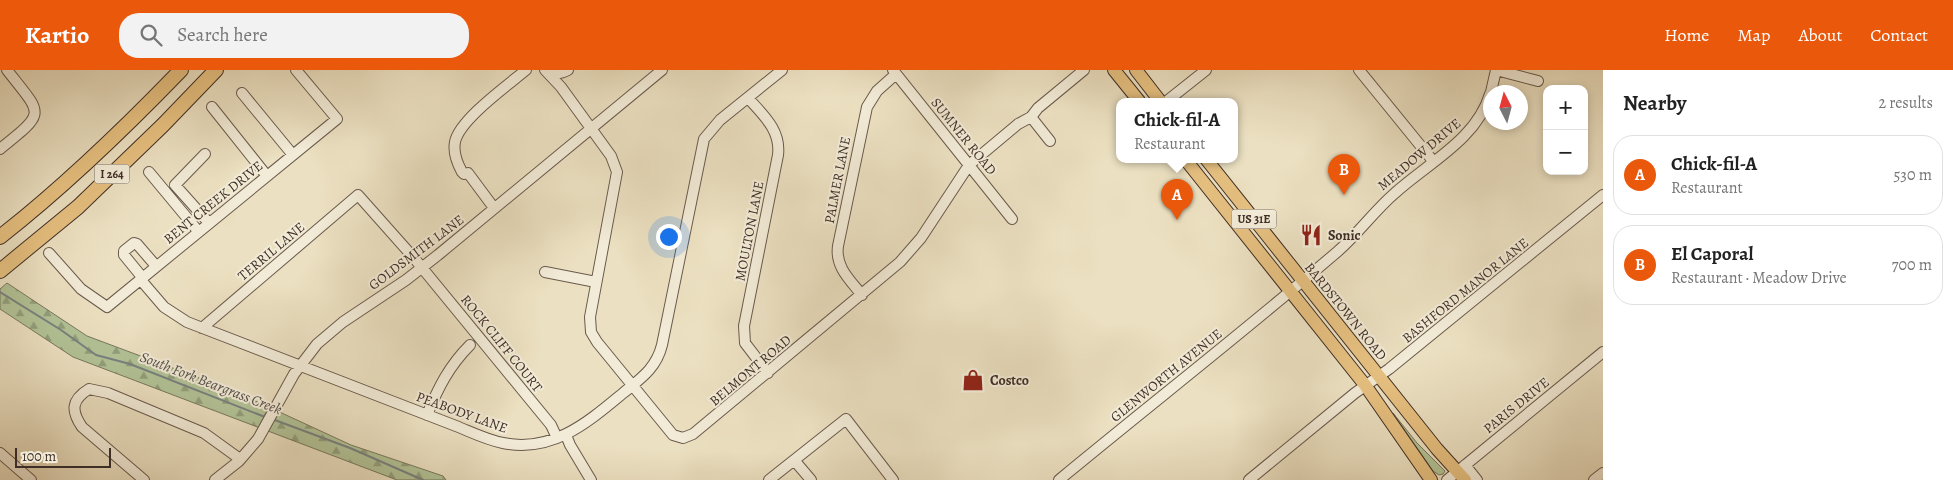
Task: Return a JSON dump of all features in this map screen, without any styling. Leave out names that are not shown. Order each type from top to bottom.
[{"type":"highway","name":"I 264","points":[[0,237],[30,214],[91,158],[181,70]]},
{"type":"highway","name":"I 264","points":[[0,271],[78,207],[163,125],[216,70]]},
{"type":"main road","points":[[1114,70],[1137,98]]},
{"type":"main road","points":[[1136,70],[1158,98]]},
{"type":"main road","name":"US 31E","points":[[1188,163],[1365,385],[1431,480]]},
{"type":"main road","name":"BARDSTOWN ROAD","points":[[1209,163],[1437,449],[1462,472]]},
{"type":"street","points":[[0,149],[32,123],[35,114],[33,103],[7,70]]},
{"type":"street","name":"BENT CREEK DRIVE","points":[[49,253],[81,289],[107,307],[198,231],[337,120],[296,70]]},
{"type":"street","points":[[494,208],[468,174],[462,172],[455,156],[454,142],[460,129],[474,113],[526,70]]},
{"type":"street","points":[[546,70],[554,74],[560,74],[568,70]]},
{"type":"street","name":"BELMONT ROAD","points":[[546,70],[561,87],[611,156],[617,172],[590,317],[591,332],[632,386],[673,434],[683,438],[693,434],[909,254],[969,165],[1018,124],[1031,116],[1084,70]]},
{"type":"street","name":"GOLDSMITH LANE","points":[[215,480],[249,450],[311,350],[332,330],[422,268],[662,70]]},
{"type":"street","name":"PEABODY LANE","points":[[156,266],[137,244],[134,243],[124,251],[124,256],[164,308],[187,322],[501,443],[519,445],[561,437],[591,420],[652,368],[659,354],[704,139],[712,128],[782,70]]},
{"type":"street","points":[[1171,98],[1206,70]]},
{"type":"street","points":[[1359,70],[1433,161]]},
{"type":"street","points":[[1496,70],[1538,81]]},
{"type":"street","name":"MEADOW DRIVE","points":[[1493,85],[1496,70]]},
{"type":"street","name":"SUMNER ROAD","points":[[895,72],[1012,219]]},
{"type":"street","name":"PALMER LANE","points":[[862,295],[840,265],[837,258],[838,246],[867,107],[877,91],[895,72]]},
{"type":"street","points":[[242,93],[293,155]]},
{"type":"street","name":"MOULTON LANE","points":[[748,98],[773,127],[779,143],[744,326],[745,343],[768,372]]},
{"type":"street","points":[[212,106],[267,176]]},
{"type":"street","name":"MEADOW DRIVE","points":[[1291,291],[1342,247],[1391,196],[1474,125],[1483,113]]},
{"type":"street","points":[[1031,116],[1050,140]]},
{"type":"street","points":[[205,154],[175,185],[209,223]]},
{"type":"street","points":[[149,172],[198,231]]},
{"type":"street","name":"ROCK CLIFF COURT","points":[[358,195],[422,268],[561,437],[591,480]]},
{"type":"street","name":"TERRIL LANE","points":[[202,328],[358,195]]},
{"type":"street","name":"BASHFORD MANOR LANE","points":[[1249,480],[1603,195]]},
{"type":"street","points":[[545,272],[596,282]]},
{"type":"street","name":"GLENWORTH AVENUE","points":[[1059,480],[1291,291]]},
{"type":"street","points":[[427,415],[439,385],[447,372],[470,345]]},
{"type":"street","name":"PARIS DRIVE","points":[[1447,480],[1462,472],[1603,352]]},
{"type":"street","points":[[144,480],[82,427],[75,417],[74,406],[80,394],[89,389],[108,393],[204,433],[240,459]]},
{"type":"street","points":[[769,480],[846,419],[893,480]]},
{"type":"street","points":[[0,453],[31,480]]},
{"type":"street","points":[[794,460],[811,480]]},
{"type":"street","points":[[1462,472],[1477,480]]},
{"type":"street","points":[[1594,480],[1603,473]]},
{"type":"green space","points":[[7,283],[87,336],[234,391],[351,445],[443,476],[446,480],[397,480],[73,357],[0,309],[0,289]]},
{"type":"green space","points":[[1393,413],[1417,443],[1445,471],[1443,474],[1439,475],[1433,471]]},
{"type":"waterway","name":"South Fork Beargrass Creek","points":[[0,292],[61,330],[96,355],[130,364],[265,417]]},
{"type":"waterway","name":"South Fork Beargrass Creek","points":[[272,419],[350,448],[423,480]]},
{"type":"place","name":"El Caporal","points":[[1344,195]]},
{"type":"place","name":"Chick-fil-A","points":[[1177,220]]},
{"type":"place","name":"Sonic","points":[[1311,235]]},
{"type":"place","name":"Costco","points":[[973,380]]}]
